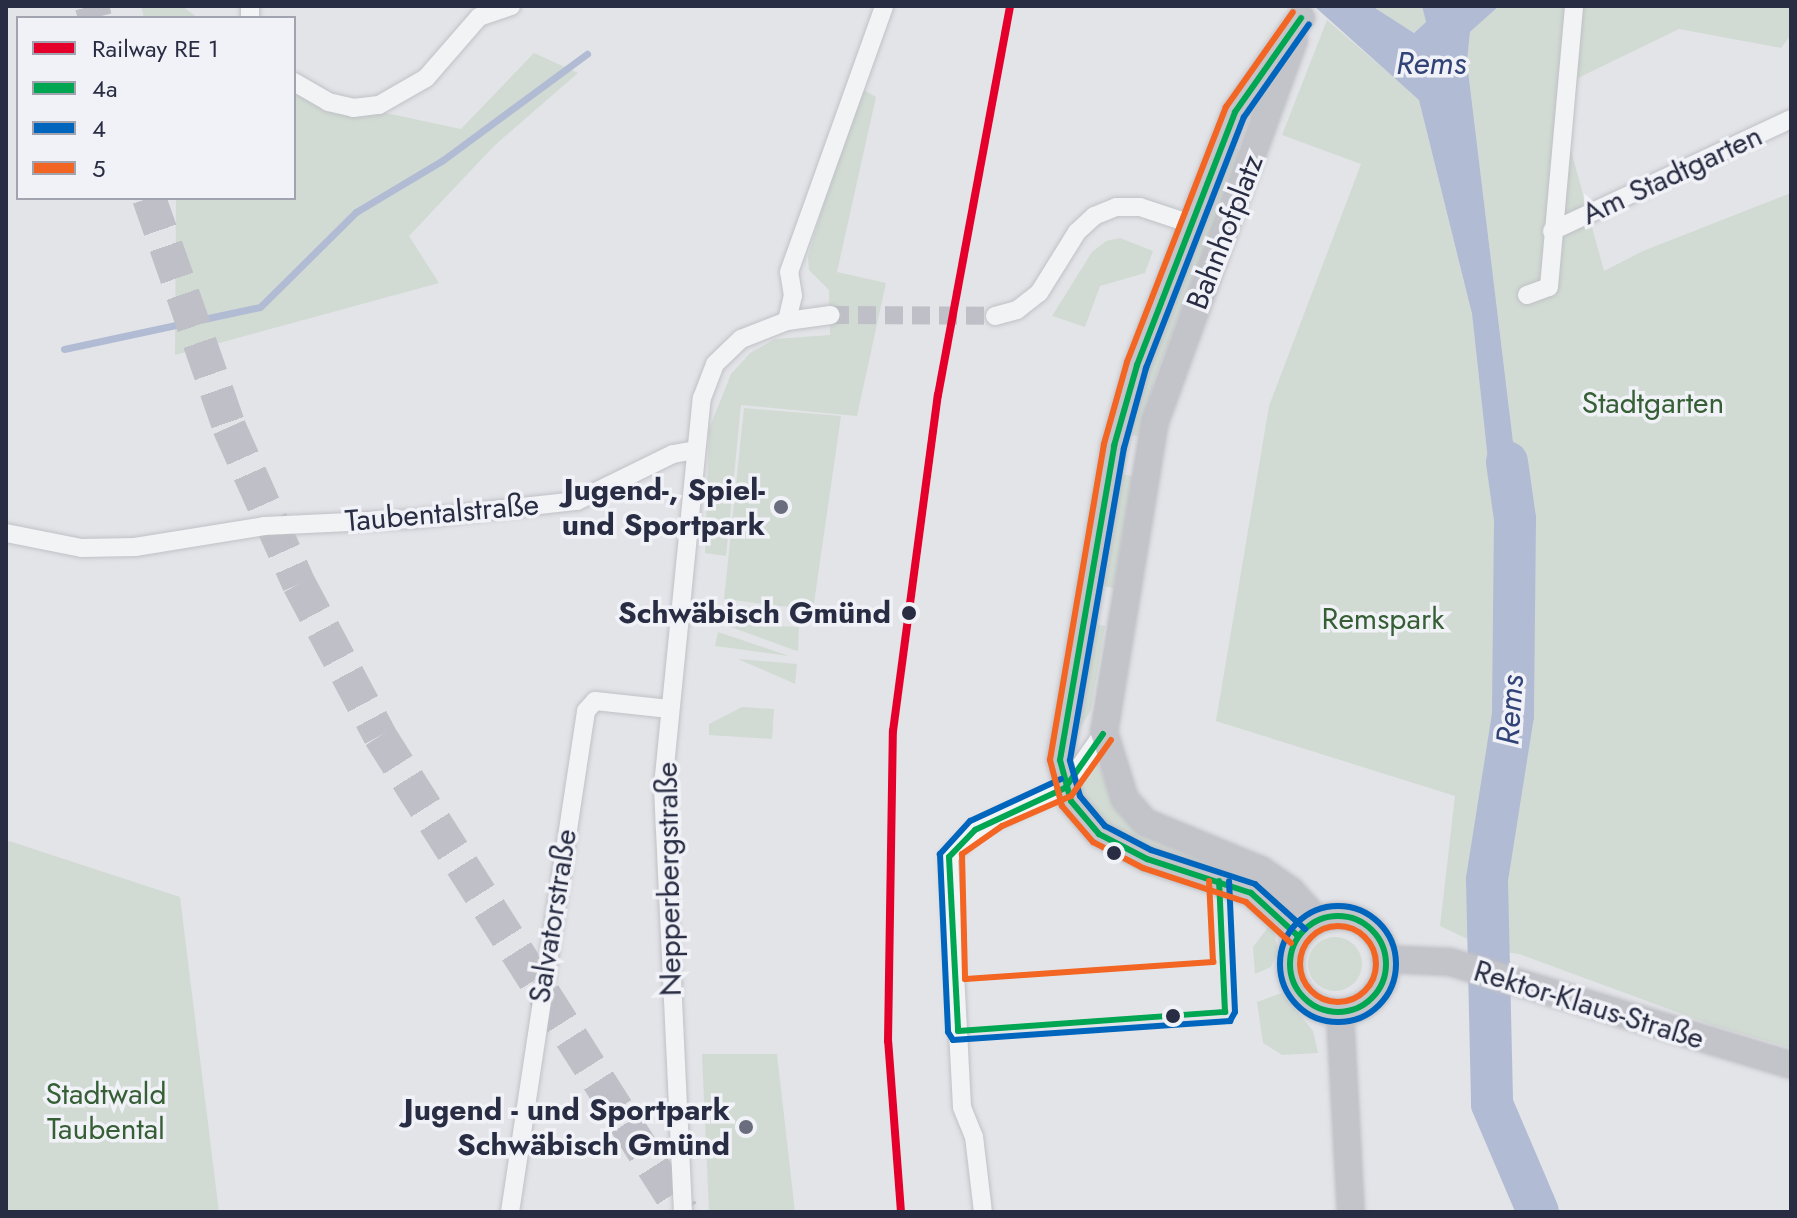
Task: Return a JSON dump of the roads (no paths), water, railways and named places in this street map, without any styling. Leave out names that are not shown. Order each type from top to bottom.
[{"type":"main road","name":"Bahnhofplatz","points":[[1065,788],[1062,730],[1117,433],[1137,365],[1235,112],[1304,12]]},
{"type":"main road","name":"Bahnhofplatz","points":[[1304,12],[1155,421],[1104,732],[1125,799],[1145,822],[1261,870],[1291,891],[1308,928]]},
{"type":"main road","points":[[1065,788],[1099,834],[1147,859],[1251,893],[1308,928]]},
{"type":"main road","points":[[1341,916],[1364,924],[1379,939],[1385,959],[1383,978],[1370,1000],[1340,1012],[1310,1003],[1298,991],[1290,966],[1308,928],[1341,916]]},
{"type":"main road","name":"Rektor-Klaus-Straße","points":[[1385,959],[1429,958],[1791,1065]]},
{"type":"main road","points":[[1340,1012],[1351,1212]]},
{"type":"street","points":[[296,83],[328,102],[353,108],[379,105],[426,78],[479,17],[511,6]]},
{"type":"street","points":[[787,321],[793,296],[789,272],[857,74],[884,6]]},
{"type":"street","name":"Am Stadtgarten","points":[[1527,295],[1549,287],[1573,12]]},
{"type":"street","name":"Am Stadtgarten","points":[[1552,231],[1791,119]]},
{"type":"street","points":[[995,316],[1017,310],[1039,293],[1077,232],[1094,216],[1116,207],[1140,207],[1191,224]]},
{"type":"street","points":[[696,450],[702,398],[715,364],[741,339],[787,321],[831,315]]},
{"type":"street","name":"Taubentalstraße","points":[[6,533],[82,548],[135,547],[264,526],[413,519],[577,501],[673,454],[696,450]]},
{"type":"street","name":"Nepperbergstraße","points":[[683,1212],[662,846],[670,709],[696,450]]},
{"type":"street","name":"Salvatorstraße","points":[[510,1212],[586,711],[595,701],[670,709]]},
{"type":"street","name":"Bahnhofplatz","points":[[1065,788],[1104,732]]},
{"type":"street","points":[[983,1212],[974,1137],[962,1107],[949,857],[975,830],[1065,788]]},
{"type":"water","name":"Rems","points":[[1314,6],[1372,6],[1414,33],[1426,22],[1422,6],[1499,6],[1470,32],[1467,62],[1519,491],[1515,519],[1493,506],[1472,314],[1419,100]]},
{"type":"waterway","points":[[64,349],[260,307],[356,212],[443,160],[587,54]]},
{"type":"waterway","name":"Rems","points":[[1507,462],[1515,519],[1513,715],[1487,880],[1492,1104],[1538,1212]]},
{"type":"tunnel","points":[[92,6],[94,16]]},
{"type":"tunnel","points":[[150,200],[229,427],[299,584],[380,736],[682,1212]]},
{"type":"tunnel","points":[[831,315],[995,316]]},
{"type":"place","name":"Jugend-, Spiel- und Sportpark","points":[[781,507]]},
{"type":"place","name":"Schwäbisch Gmünd","points":[[909,613]]},
{"type":"place","name":"Jugend - und Sportpark Schwäbisch Gmünd","points":[[746,1127]]},
{"type":"park label","name":"Stadtgarten","points":[[1653,403]]},
{"type":"park label","name":"Remspark","points":[[1383,619]]},
{"type":"park label","name":"Stadtwald Taubental","points":[[106,1111]]}]
